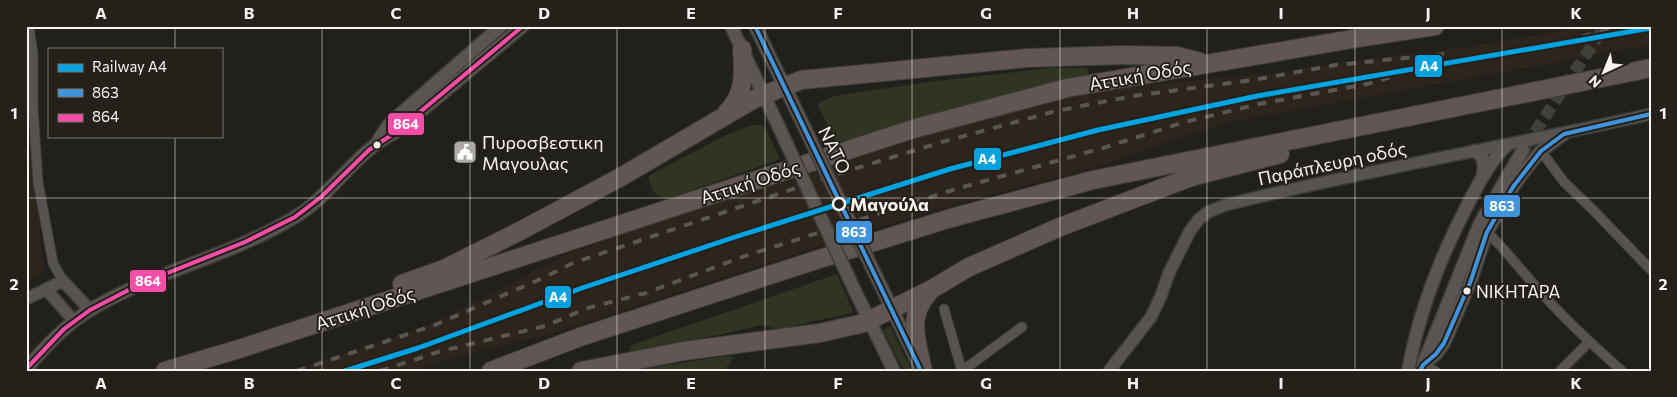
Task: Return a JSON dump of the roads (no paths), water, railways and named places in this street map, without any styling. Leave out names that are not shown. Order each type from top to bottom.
[{"type":"highway","name":"Αττική Οδός","points":[[165,371],[300,329],[913,129],[1067,88],[1435,26]]},
{"type":"highway","points":[[720,118],[732,107],[742,88],[744,66],[742,49]]},
{"type":"highway","points":[[300,329],[373,295],[444,268],[511,235],[619,178],[764,94],[785,86],[809,79],[1027,58],[1123,55],[1177,56],[1205,64]]},
{"type":"highway","points":[[491,371],[580,337],[951,218],[1093,180],[1651,68]]},
{"type":"highway","points":[[582,371],[684,352],[820,333],[870,321],[932,289],[969,267],[1069,224],[1190,177],[1280,154],[1336,132]]},
{"type":"highway","points":[[922,371],[914,325],[916,312],[922,300],[932,289]]},
{"type":"main road","points":[[374,145],[390,123],[502,26]]},
{"type":"main road","points":[[26,369],[44,348],[74,321],[90,310],[162,275],[233,248],[296,216],[317,200],[374,145],[396,132],[523,26]]},
{"type":"main road","points":[[731,26],[894,371]]},
{"type":"main road","name":"ΝΑΤΟ","points":[[755,26],[922,371]]},
{"type":"main road","points":[[1421,368],[1436,354],[1444,343],[1470,283],[1487,232],[1513,187],[1541,151],[1564,134]]},
{"type":"main road","points":[[1408,371],[1424,305],[1445,251],[1483,175],[1496,155],[1507,145]]},
{"type":"main road","points":[[1474,150],[1482,156],[1483,175]]},
{"type":"main road","points":[[1421,368],[1480,223],[1523,150]]},
{"type":"street","points":[[29,26],[33,55],[33,108],[38,182],[54,263],[63,281],[90,310]]},
{"type":"street","name":"Παράπλευρη οδός","points":[[1109,371],[1151,317],[1182,246],[1199,219],[1208,212],[1225,205],[1263,196],[1474,150],[1564,134],[1651,114]]},
{"type":"street","points":[[1541,151],[1564,182],[1651,270]]},
{"type":"street","points":[[1487,232],[1545,297],[1589,342],[1622,371]]},
{"type":"street","points":[[26,299],[63,281]]},
{"type":"street","points":[[46,289],[74,321]]},
{"type":"street","points":[[944,309],[962,371],[1022,327]]},
{"type":"street","points":[[1560,371],[1589,342]]},
{"type":"street","points":[[1421,368],[1435,371]]},
{"type":"tunnel","points":[[1525,147],[1605,26]]},
{"type":"railway","points":[[1530,50],[1623,26]]},
{"type":"railway","points":[[297,371],[435,325],[573,263],[844,172],[942,142],[1056,111],[1133,96],[1253,80],[1336,65],[1444,54]]},
{"type":"railway","points":[[380,371],[438,352],[545,326],[588,308],[646,293],[742,257],[956,189],[1103,148],[1185,122],[1259,104],[1367,84],[1417,69],[1446,63]]},
{"type":"rail line","name":"A4","points":[[345,371],[418,348],[582,288],[735,237],[950,169],[1098,130],[1257,96],[1651,28]]},
{"type":"place","name":"Πυροσβεστικη Μαγουλας","points":[[465,152]]},
{"type":"place","name":"Μαγούλα","points":[[839,204]]},
{"type":"place","name":"ΝΙΚΗΤΑΡΑ","points":[[1467,291]]}]
